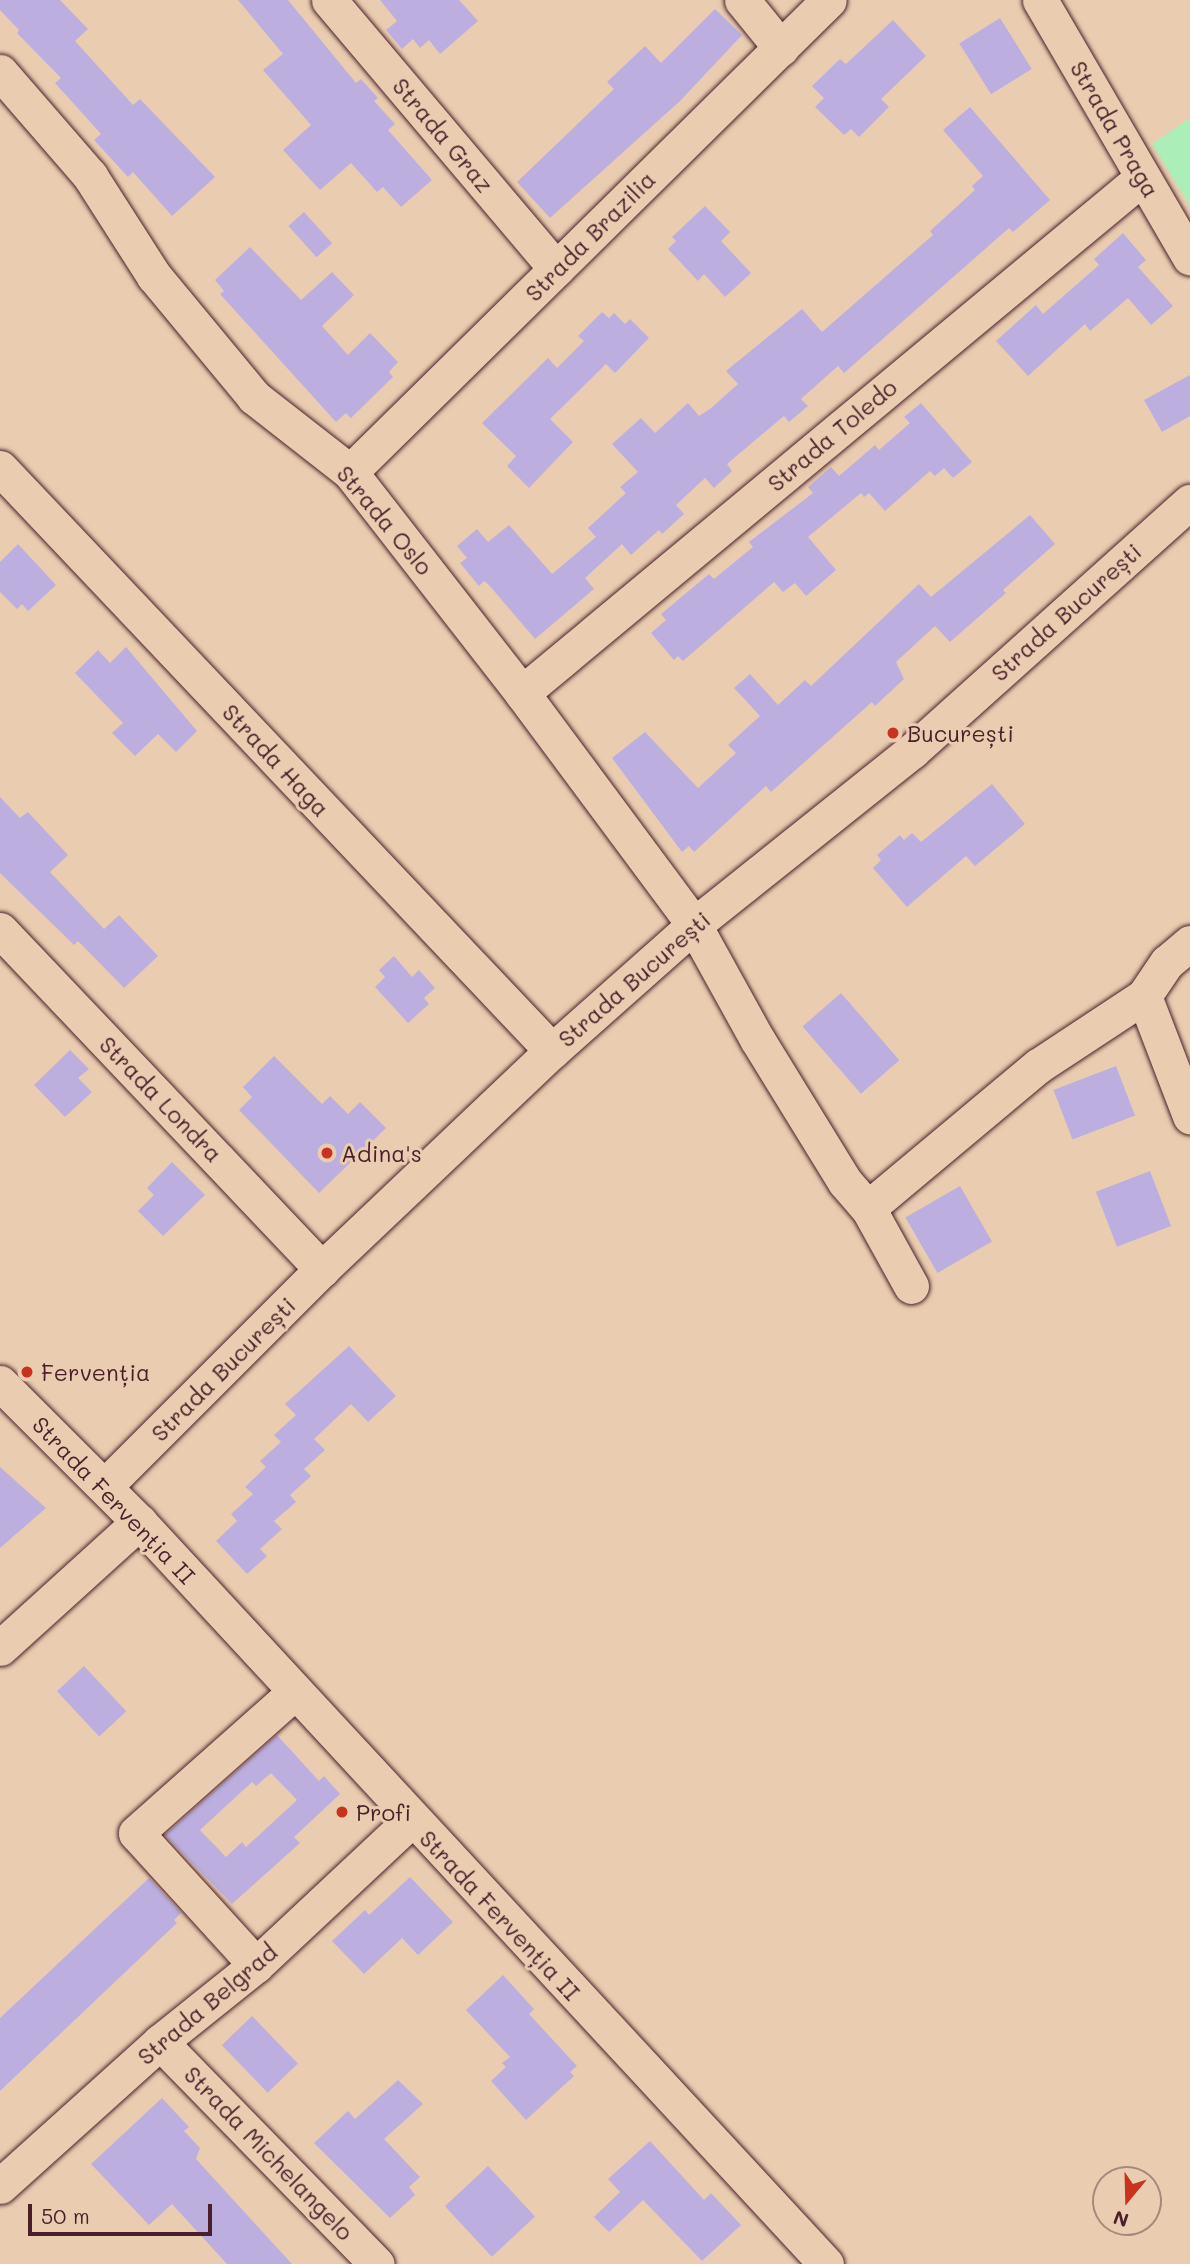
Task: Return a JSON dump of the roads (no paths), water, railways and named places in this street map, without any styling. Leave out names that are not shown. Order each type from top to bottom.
[{"type":"street","name":"Strada Graz","points":[[329,0],[556,269]]},
{"type":"street","points":[[742,0],[781,48]]},
{"type":"street","name":"Strada Brazilia","points":[[349,471],[829,0]]},
{"type":"street","name":"Strada Praga","points":[[1040,0],[1190,258]]},
{"type":"street","name":"Strada Oslo","points":[[0,72],[90,176],[154,276],[254,397],[349,471],[522,693],[694,925],[722,981],[845,1182],[868,1208],[911,1286]]},
{"type":"street","name":"Strada Toledo","points":[[522,693],[1143,177]]},
{"type":"street","name":"Strada Haga","points":[[0,468],[552,1051]]},
{"type":"street","name":"Strada București","points":[[105,1486],[322,1269],[552,1051],[694,925],[912,751],[1190,502]]},
{"type":"street","name":"Strada Londra","points":[[0,930],[322,1269]]},
{"type":"street","points":[[868,1208],[1038,1066],[1144,996],[1167,962],[1190,943]]},
{"type":"street","points":[[1144,996],[1190,1116]]},
{"type":"street","name":"Strada Fervenția II","points":[[0,1383],[139,1522],[411,1819],[827,2264]]},
{"type":"street","points":[[0,1648],[139,1522]]},
{"type":"street","points":[[256,1965],[136,1833],[295,1692]]},
{"type":"street","name":"Strada Belgrad","points":[[0,2186],[160,2042],[256,1965],[411,1819]]},
{"type":"street","name":"Strada Michelangelo","points":[[160,2042],[377,2264]]},
{"type":"place","name":"București","points":[[893,733]]},
{"type":"place","name":"Adina's","points":[[327,1153]]},
{"type":"place","name":"Fervenția","points":[[27,1372]]},
{"type":"place","name":"Profi","points":[[342,1812]]}]
